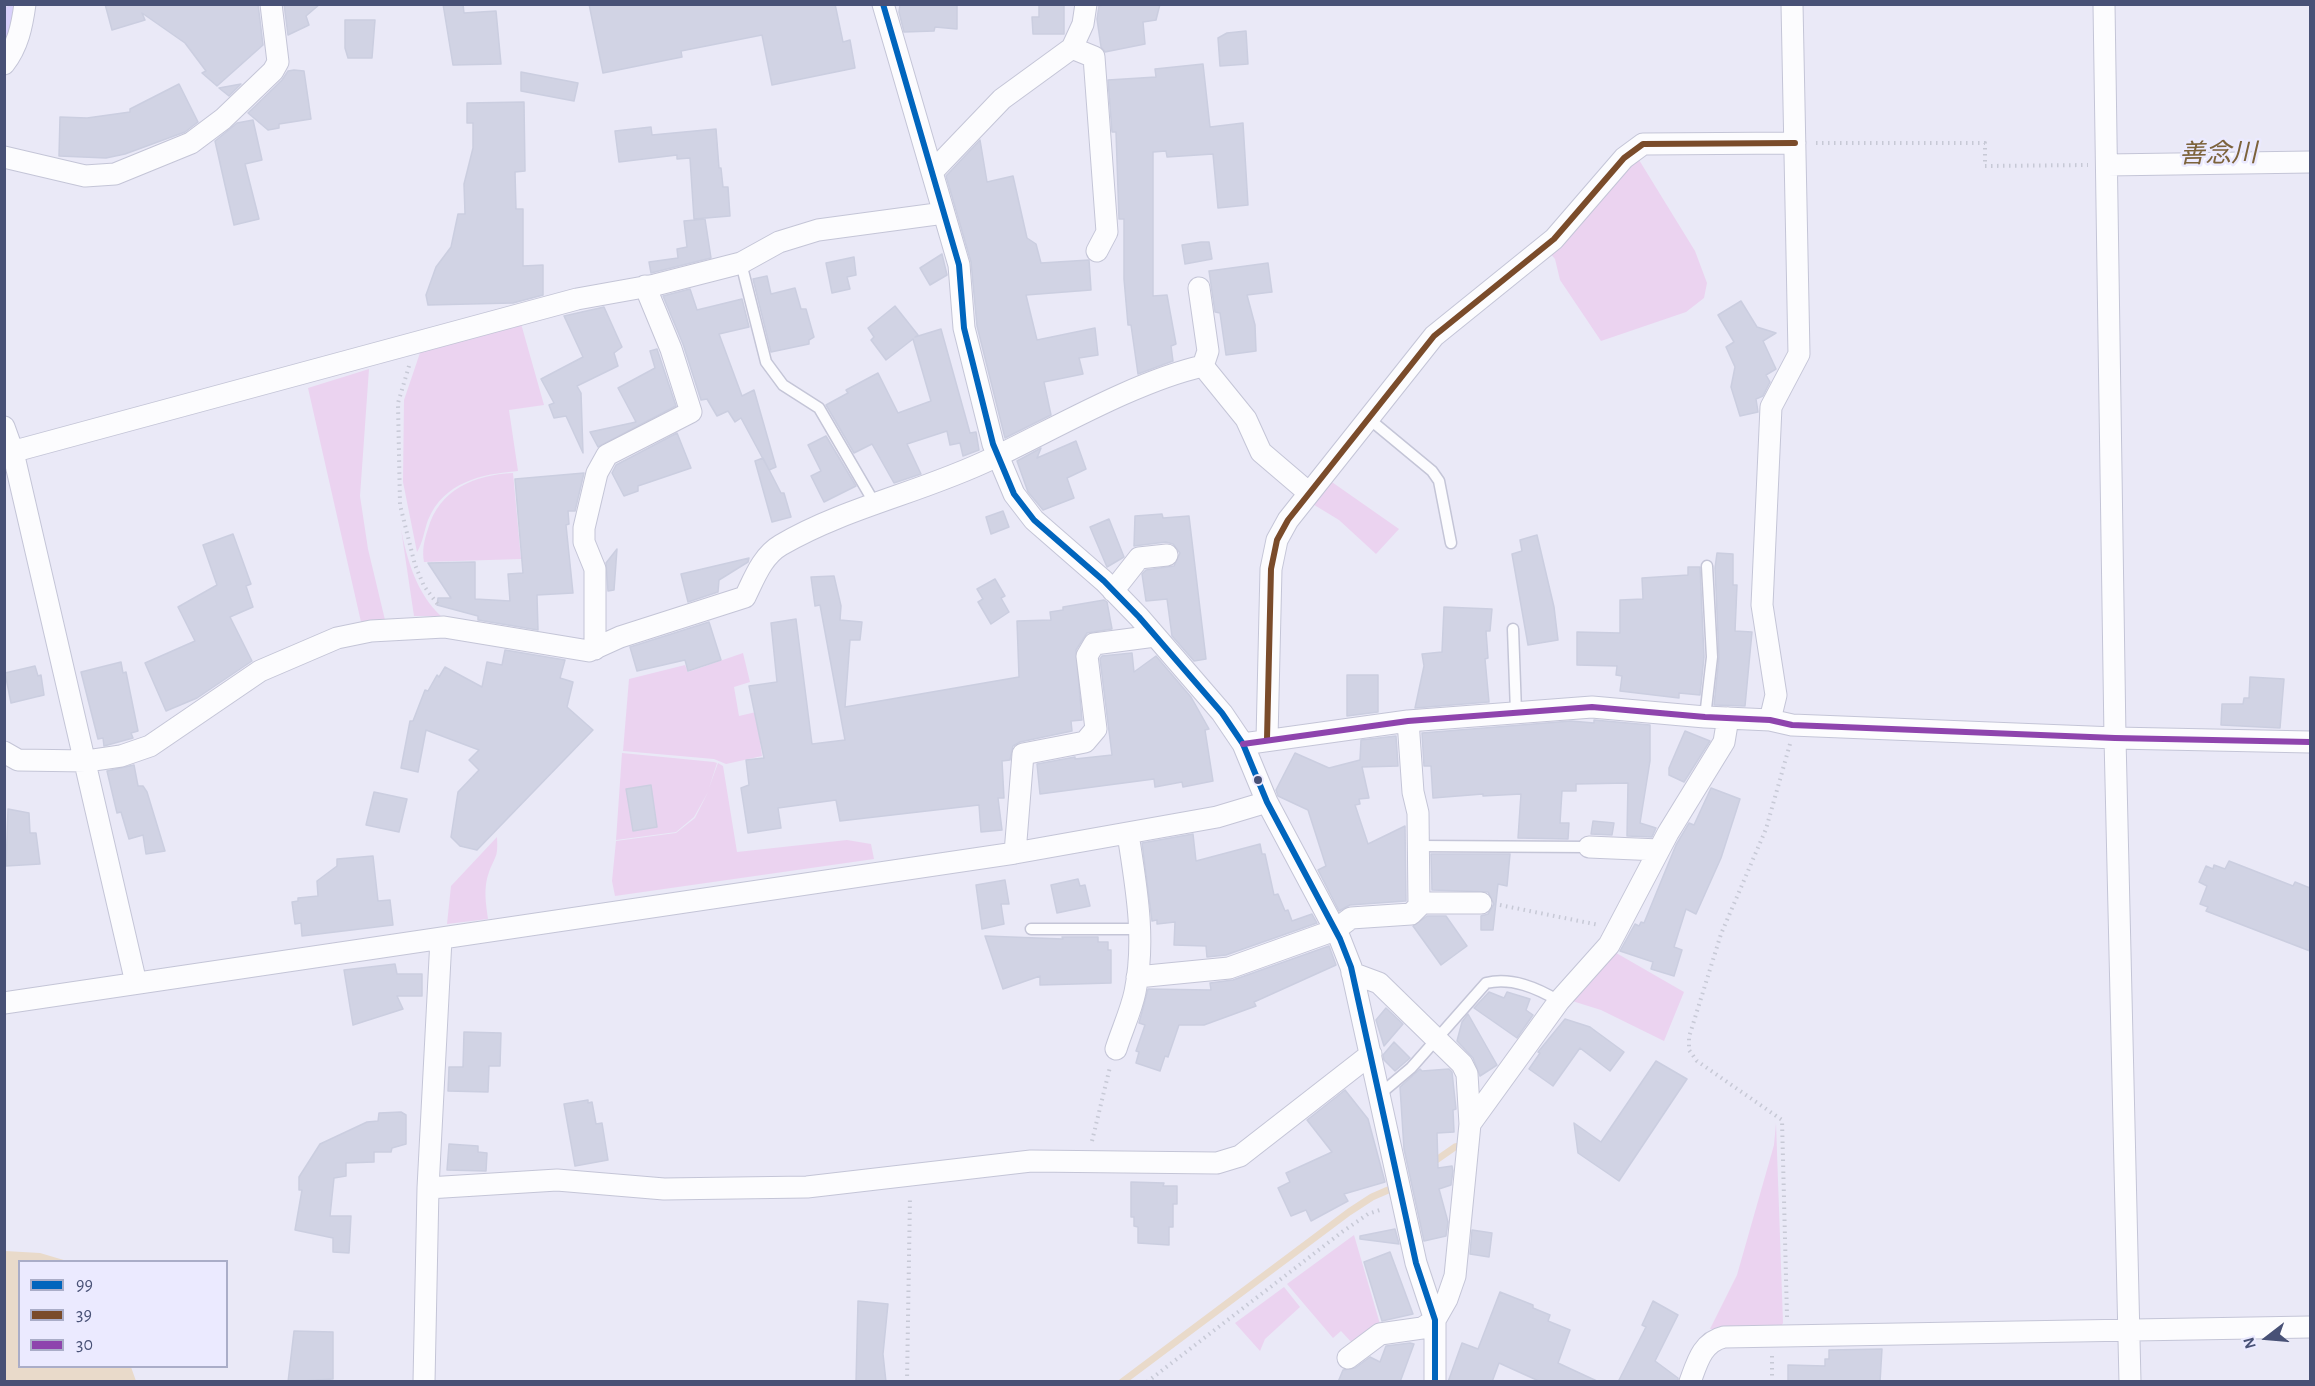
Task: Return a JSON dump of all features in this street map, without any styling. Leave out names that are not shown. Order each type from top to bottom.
[{"type":"street","points":[[4,64],[12,55],[21,30],[25,4]]},
{"type":"street","points":[[4,141],[11,159],[85,176],[116,174],[191,144],[223,119],[273,71],[278,62],[271,4]]},
{"type":"street","points":[[883,4],[959,265],[964,328],[996,456],[1014,494],[1034,520],[1113,591],[1222,713],[1243,744],[1267,802],[1335,930],[1352,974],[1416,1263],[1435,1320],[1435,1382]]},
{"type":"street","points":[[932,172],[1002,99],[1072,48],[1083,24],[1086,4]]},
{"type":"street","points":[[1770,720],[1776,695],[1762,605],[1771,407],[1799,354],[1792,4]]},
{"type":"street","points":[[2104,4],[2115,738],[2130,1382]]},
{"type":"street","points":[[1072,48],[1094,57],[1107,232],[1097,251]]},
{"type":"street","points":[[1267,740],[1271,569],[1277,540],[1288,520],[1434,336],[1554,239],[1624,158],[1643,144],[1796,142]]},
{"type":"street","points":[[2107,158],[2310,162]]},
{"type":"street","points":[[9,453],[577,299],[645,286],[741,263],[779,242],[818,230],[944,213]]},
{"type":"street","points":[[595,649],[596,569],[584,542],[584,528],[597,474],[607,455],[691,411],[671,349],[645,286]]},
{"type":"street","points":[[1199,288],[1208,351],[1203,366]]},
{"type":"street","points":[[1203,366],[1245,419],[1262,452],[1309,493]]},
{"type":"street","points":[[4,752],[18,760],[87,761],[121,756],[150,746],[260,671],[337,638],[371,631],[449,627],[589,651],[620,637],[745,597],[761,565],[778,547],[832,520],[996,456],[1140,388],[1203,366]]},
{"type":"street","points":[[4,427],[87,761],[136,984]]},
{"type":"street","points":[[1113,591],[1139,558],[1167,555]]},
{"type":"street","points":[[1015,853],[1023,754],[1085,742],[1096,729],[1087,656],[1094,644],[1155,636]]},
{"type":"street","points":[[1243,744],[1408,721],[1592,707],[1770,720],[1792,725],[2115,738],[2310,742]]},
{"type":"street","points":[[1470,1124],[1559,1001],[1609,945],[1659,850],[1724,742],[1728,718]]},
{"type":"street","points":[[1137,977],[1229,968],[1335,930],[1351,918],[1410,914],[1419,906],[1418,813],[1413,792],[1408,721]]},
{"type":"street","points":[[4,1003],[1015,853],[1217,817],[1267,802]]},
{"type":"street","points":[[1116,1049],[1135,993],[1140,929],[1128,834]]},
{"type":"street","points":[[1589,847],[1659,850]]},
{"type":"street","points":[[1419,903],[1481,903]]},
{"type":"street","points":[[424,1382],[428,1188],[441,939]]},
{"type":"street","points":[[1348,1358],[1380,1334],[1422,1328],[1435,1320],[1447,1299],[1455,1276],[1470,1124],[1467,1074],[1462,1064],[1379,983],[1352,974]]},
{"type":"street","points":[[428,1188],[557,1180],[664,1189],[807,1187],[1031,1161],[1217,1162],[1240,1156],[1371,1054]]},
{"type":"street","points":[[1690,1382],[1700,1355],[1715,1339],[2310,1327]]},
{"type":"lane","points":[[741,263],[766,362],[783,385],[819,408],[875,504]]},
{"type":"lane","points":[[1368,418],[1432,471],[1439,481],[1450,543]]},
{"type":"lane","points":[[1705,717],[1712,657],[1707,566]]},
{"type":"lane","points":[[1513,629],[1516,712]]},
{"type":"lane","points":[[1417,846],[1589,847]]},
{"type":"lane","points":[[1031,928],[1140,929]]},
{"type":"lane","points":[[1380,1094],[1411,1068],[1486,983],[1512,982],[1539,990],[1559,1001]]},
{"type":"path","points":[[1796,142],[1985,142],[1985,166],[2107,158]]},
{"type":"path","points":[[413,342],[414,350],[398,403],[400,505],[420,575],[430,596],[446,613],[449,627]]},
{"type":"path","points":[[1787,1337],[1782,1120],[1697,1061],[1689,1050],[1689,1037],[1721,934],[1766,829],[1789,749],[1792,725]]},
{"type":"path","points":[[1481,903],[1532,910],[1617,930]]},
{"type":"path","points":[[1088,1160],[1105,1083],[1116,1049]]},
{"type":"path","points":[[907,1382],[911,1175]]},
{"type":"path","points":[[1147,1382],[1350,1226],[1368,1214],[1403,1201]]},
{"type":"shaded area","points":[[1636,155],[1695,251],[1707,283],[1704,298],[1686,312],[1601,341],[1560,280],[1555,259],[1549,252]]},
{"type":"shaded area","points":[[520,320],[544,405],[509,410],[518,471],[465,482],[444,497],[428,520],[417,552],[403,482],[404,400],[423,344]]},
{"type":"shaded area","points":[[369,369],[360,496],[368,549],[385,620],[361,622],[308,388]]},
{"type":"shaded area","points":[[513,473],[521,559],[424,562],[424,546],[433,515],[450,494],[472,481]]},
{"type":"shaded area","points":[[1329,480],[1399,529],[1376,554],[1339,520],[1311,503]]},
{"type":"shaded area","points":[[401,529],[406,553],[419,587],[441,616],[414,616]]},
{"type":"shaded area","points":[[743,653],[750,682],[734,687],[739,716],[756,712],[762,756],[726,764],[714,759],[623,751],[629,679],[685,665],[688,672]]},
{"type":"shaded area","points":[[622,753],[717,763],[709,788],[718,763],[723,766],[737,852],[847,840],[871,844],[874,859],[615,896],[612,881],[616,841],[676,833],[695,818],[708,792],[694,817],[676,832],[616,840]]},
{"type":"shaded area","points":[[497,837],[497,853],[486,884],[488,919],[447,924],[451,886]]},
{"type":"shaded area","points":[[1611,950],[1684,992],[1664,1041],[1601,1010],[1569,1000]]},
{"type":"shaded area","points":[[1776,1123],[1783,1323],[1779,1330],[1710,1329],[1737,1275],[1774,1145]]},
{"type":"shaded area","points":[[1354,1235],[1380,1324],[1353,1344],[1341,1331],[1333,1338],[1287,1284]]},
{"type":"shaded area","points":[[5,1251],[40,1253],[64,1260],[18,1260],[18,1368],[131,1368],[136,1381],[5,1381]]},
{"type":"shaded area","points":[[1284,1287],[1300,1307],[1265,1339],[1260,1351],[1235,1323]]},
{"type":"sand","points":[[14,5],[16,24],[4,46],[4,7]]},
{"type":"building","points":[[105,4],[258,4],[263,45],[217,86],[202,73],[206,71],[185,43],[142,13],[145,20],[112,30]]},
{"type":"building","points":[[284,4],[320,4],[306,16],[309,25],[288,35]]},
{"type":"building","points":[[443,4],[463,4],[464,13],[496,11],[501,64],[453,65]]},
{"type":"building","points":[[589,4],[835,4],[843,42],[850,40],[855,68],[772,85],[762,35],[681,51],[682,57],[603,73]]},
{"type":"building","points":[[900,4],[957,4],[957,29],[935,27],[934,31],[904,32],[899,12]]},
{"type":"building","points":[[1039,4],[1064,4],[1064,34],[1033,34],[1032,17],[1039,17]]},
{"type":"building","points":[[1160,4],[1156,20],[1143,22],[1145,44],[1105,52],[1101,47],[1097,19],[1099,6]]},
{"type":"building","points":[[345,20],[375,20],[372,58],[348,58],[345,48]]},
{"type":"building","points":[[1246,31],[1248,64],[1220,66],[1218,38],[1227,33]]},
{"type":"building","points":[[1203,64],[1210,127],[1243,123],[1248,205],[1218,208],[1213,154],[1167,157],[1166,151],[1153,152],[1153,296],[1167,295],[1176,344],[1171,346],[1173,361],[1138,374],[1131,325],[1128,325],[1124,279],[1124,219],[1119,219],[1116,132],[1112,132],[1108,80],[1156,77],[1155,69]]},
{"type":"building","points":[[288,71],[304,71],[311,119],[279,124],[279,128],[268,130],[248,113],[282,80]]},
{"type":"building","points":[[521,72],[578,83],[574,101],[521,91]]},
{"type":"building","points":[[179,84],[198,122],[185,132],[125,154],[106,158],[59,156],[60,117],[87,118],[130,112],[130,109]]},
{"type":"building","points":[[241,84],[229,96],[219,88]]},
{"type":"building","points":[[524,102],[525,171],[515,172],[516,209],[523,209],[523,266],[543,265],[543,295],[513,303],[428,305],[426,295],[436,267],[451,247],[458,214],[465,214],[464,184],[473,148],[473,123],[467,123],[467,103]]},
{"type":"building","points":[[253,120],[262,160],[245,164],[259,219],[234,225],[215,141],[237,123]]},
{"type":"building","points":[[651,127],[652,135],[716,129],[719,168],[721,168],[723,187],[728,187],[730,216],[694,219],[690,158],[677,159],[677,155],[619,162],[615,131]]},
{"type":"building","points":[[980,140],[987,182],[1013,176],[1027,238],[1036,244],[1041,263],[1089,260],[1091,290],[1026,295],[1037,340],[1095,328],[1098,355],[1079,358],[1083,374],[1044,382],[1051,415],[1005,438],[977,326],[971,262],[946,176]]},
{"type":"building","points":[[705,219],[711,258],[651,273],[649,262],[678,258],[677,249],[687,247],[684,221]]},
{"type":"building","points":[[1209,242],[1212,259],[1185,264],[1182,245]]},
{"type":"building","points":[[942,254],[947,275],[930,285],[920,268]]},
{"type":"building","points":[[854,257],[856,275],[847,277],[850,289],[832,293],[826,263]]},
{"type":"building","points":[[1268,263],[1272,292],[1247,295],[1255,325],[1256,351],[1226,355],[1220,313],[1215,312],[1209,271]]},
{"type":"building","points":[[767,276],[771,294],[795,288],[801,309],[806,309],[814,337],[809,340],[809,344],[771,352],[753,279]]},
{"type":"building","points":[[690,289],[697,310],[742,299],[749,327],[719,334],[742,396],[754,390],[776,467],[769,470],[741,418],[735,422],[728,411],[717,416],[707,399],[701,400],[683,344],[663,296]]},
{"type":"building","points":[[1741,301],[1757,327],[1776,333],[1763,341],[1776,369],[1766,375],[1770,382],[1763,396],[1756,399],[1758,412],[1740,416],[1731,387],[1735,367],[1726,347],[1734,342],[1718,315]]},
{"type":"building","points":[[895,306],[918,335],[915,337],[941,329],[970,433],[976,432],[979,450],[963,456],[960,443],[950,445],[947,431],[907,444],[921,474],[894,483],[872,444],[854,453],[826,405],[848,393],[846,390],[878,373],[898,413],[931,401],[913,339],[886,360],[871,340],[874,337],[868,328]]},
{"type":"building","points":[[604,307],[622,347],[614,353],[618,366],[577,386],[581,393],[583,453],[566,416],[554,418],[549,405],[554,403],[541,379],[583,357],[564,316]]},
{"type":"building","points":[[657,349],[676,406],[598,447],[590,432],[636,422],[618,388],[655,368],[650,351]]},
{"type":"building","points":[[677,433],[691,468],[638,486],[638,491],[624,496],[612,473],[616,465]]},
{"type":"building","points":[[826,436],[856,486],[824,502],[811,476],[821,471],[808,445]]},
{"type":"building","points":[[1076,441],[1086,469],[1067,478],[1074,498],[1043,510],[1028,492],[1017,461],[1041,448],[1037,458]]},
{"type":"building","points":[[763,458],[781,493],[784,493],[791,517],[772,522],[755,461]]},
{"type":"building","points":[[584,473],[575,511],[568,511],[569,524],[566,525],[573,593],[537,595],[538,630],[478,620],[478,616],[437,605],[438,598],[451,598],[428,563],[475,562],[475,599],[510,601],[508,574],[523,573],[515,479]]},
{"type":"building","points":[[1003,511],[1009,527],[991,534],[986,517]]},
{"type":"building","points":[[1162,514],[1163,518],[1189,516],[1206,659],[1194,661],[1172,636],[1167,599],[1146,601],[1142,574],[1146,570],[1174,566],[1180,553],[1173,544],[1166,542],[1134,546],[1135,516]]},
{"type":"building","points":[[1109,519],[1124,557],[1107,567],[1090,527]]},
{"type":"building","points":[[233,534],[251,584],[246,586],[253,607],[230,617],[252,661],[197,698],[166,711],[145,663],[195,641],[178,607],[217,585],[203,545]]},
{"type":"building","points":[[1537,535],[1554,607],[1558,640],[1528,645],[1512,554],[1522,551],[1520,540]]},
{"type":"building","points":[[617,549],[614,590],[608,591],[606,563]]},
{"type":"building","points":[[1717,553],[1733,554],[1733,585],[1737,585],[1735,631],[1752,632],[1745,706],[1714,705],[1719,657],[1715,568]]},
{"type":"building","points":[[749,558],[748,562],[719,580],[718,592],[688,602],[681,574]]},
{"type":"building","points":[[1688,567],[1700,567],[1704,657],[1700,695],[1679,693],[1679,698],[1620,691],[1622,676],[1616,675],[1617,666],[1577,665],[1577,632],[1620,633],[1620,600],[1643,599],[1642,578],[1688,575]]},
{"type":"building","points":[[834,576],[841,606],[840,620],[862,622],[860,640],[850,640],[845,707],[1019,677],[1017,621],[1051,620],[1050,612],[1063,610],[1063,607],[1104,600],[1107,602],[1112,629],[1087,633],[1076,650],[1082,720],[1071,721],[1072,731],[1020,742],[1013,746],[1010,760],[1002,761],[1004,798],[998,798],[1002,830],[981,832],[979,805],[840,821],[836,800],[778,808],[781,828],[748,833],[741,788],[749,785],[746,760],[764,758],[749,686],[777,682],[771,623],[796,619],[812,744],[845,740],[820,605],[815,606],[811,577]]},
{"type":"building","points":[[995,579],[1005,596],[1001,598],[1009,612],[991,624],[978,602],[983,599],[977,589]]},
{"type":"building","points":[[1444,607],[1492,609],[1490,631],[1486,631],[1488,658],[1485,659],[1489,702],[1415,708],[1424,666],[1422,654],[1442,652]]},
{"type":"building","points":[[709,622],[721,660],[688,671],[685,660],[637,671],[630,647]]},
{"type":"building","points":[[505,650],[565,660],[560,678],[573,682],[567,707],[593,730],[477,850],[460,846],[451,837],[458,792],[479,770],[469,760],[479,750],[426,730],[418,772],[401,768],[410,721],[413,721],[425,690],[428,691],[437,675],[439,677],[445,667],[482,687],[487,662],[502,665]]},
{"type":"building","points":[[1132,653],[1134,672],[1156,656],[1191,697],[1209,729],[1205,730],[1213,781],[1183,787],[1182,782],[1155,787],[1154,779],[1040,794],[1037,764],[1075,757],[1075,759],[1112,755],[1100,659],[1102,656]]},
{"type":"building","points":[[121,662],[123,673],[126,672],[138,731],[131,733],[133,738],[104,746],[103,738],[98,739],[81,672]]},
{"type":"building","points":[[35,666],[38,676],[41,675],[44,695],[11,703],[5,673]]},
{"type":"building","points":[[1347,675],[1378,675],[1378,712],[1347,716]]},
{"type":"building","points":[[2250,677],[2284,679],[2280,728],[2221,725],[2222,704],[2243,704],[2244,698],[2249,698]]},
{"type":"building","points":[[1594,720],[1650,725],[1650,761],[1640,823],[1656,828],[1652,837],[1627,836],[1628,783],[1576,784],[1576,791],[1562,791],[1560,823],[1569,823],[1568,839],[1518,838],[1521,794],[1433,798],[1431,766],[1424,766],[1422,733],[1571,721],[1594,723]]},
{"type":"building","points":[[1685,731],[1710,741],[1684,782],[1669,775],[1669,768]]},
{"type":"building","points":[[1396,736],[1398,766],[1362,767],[1369,798],[1359,799],[1360,804],[1355,805],[1368,844],[1405,826],[1406,901],[1350,905],[1339,911],[1318,870],[1326,866],[1308,810],[1278,796],[1276,790],[1295,753],[1329,768],[1360,760],[1361,740]]},
{"type":"building","points":[[134,765],[138,786],[143,786],[147,792],[165,851],[146,854],[143,835],[129,839],[121,812],[117,813],[107,771]]},
{"type":"building","points":[[651,785],[657,827],[633,831],[626,789]]},
{"type":"building","points":[[1711,788],[1740,799],[1721,858],[1696,914],[1686,909],[1674,947],[1682,950],[1674,976],[1651,969],[1653,962],[1620,951],[1635,924],[1639,926],[1641,922],[1644,923],[1676,845],[1689,823],[1694,825]]},
{"type":"building","points":[[374,792],[407,799],[399,832],[366,825]]},
{"type":"building","points":[[8,809],[29,813],[30,833],[36,833],[40,864],[6,866]]},
{"type":"building","points":[[1593,821],[1614,823],[1612,835],[1591,834]]},
{"type":"building","points":[[1193,834],[1196,861],[1260,844],[1262,854],[1265,854],[1274,895],[1278,894],[1292,921],[1312,914],[1317,923],[1226,955],[1207,957],[1206,946],[1174,945],[1175,922],[1157,924],[1157,920],[1152,921],[1142,843]]},
{"type":"building","points":[[1431,854],[1510,854],[1507,886],[1498,884],[1493,930],[1481,930],[1481,916],[1488,914],[1494,904],[1488,892],[1432,890]]},
{"type":"building","points":[[373,856],[378,901],[390,900],[393,925],[302,936],[301,923],[295,924],[292,902],[298,901],[298,898],[318,896],[317,881],[337,866],[337,859]]},
{"type":"building","points":[[2229,861],[2293,886],[2295,882],[2310,888],[2310,951],[2206,911],[2208,907],[2200,904],[2207,886],[2199,882],[2206,866],[2213,869],[2214,865],[2225,869]]},
{"type":"building","points":[[1078,879],[1080,886],[1085,885],[1090,906],[1057,913],[1051,885]]},
{"type":"building","points":[[1005,880],[1009,904],[1001,904],[1004,924],[982,929],[976,885]]},
{"type":"building","points":[[1427,916],[1446,916],[1467,946],[1441,965],[1413,926]]},
{"type":"building","points":[[985,936],[1063,939],[1062,937],[1098,937],[1098,942],[1108,942],[1108,950],[1111,950],[1111,983],[1040,985],[1040,976],[1003,989]]},
{"type":"building","points":[[1329,946],[1336,965],[1254,1002],[1256,1006],[1204,1025],[1179,1025],[1168,1057],[1165,1056],[1160,1071],[1136,1063],[1139,1052],[1136,1051],[1145,1025],[1139,1023],[1148,989],[1211,990],[1210,983],[1233,980]]},
{"type":"building","points":[[395,964],[397,974],[422,974],[422,996],[397,996],[403,1009],[353,1025],[344,970]]},
{"type":"building","points":[[1489,992],[1504,998],[1507,992],[1530,999],[1526,1010],[1533,1015],[1517,1038],[1474,1008]]},
{"type":"building","points":[[1386,1008],[1403,1024],[1384,1046],[1376,1020]]},
{"type":"building","points":[[1468,1014],[1497,1065],[1480,1076],[1473,1058],[1457,1041],[1462,1022]]},
{"type":"building","points":[[1565,1019],[1590,1027],[1624,1052],[1610,1071],[1580,1048],[1553,1086],[1529,1069],[1540,1053],[1538,1052]]},
{"type":"building","points":[[464,1032],[501,1033],[500,1066],[489,1066],[488,1092],[448,1091],[449,1067],[463,1067]]},
{"type":"building","points":[[1394,1042],[1410,1058],[1395,1071],[1384,1060],[1383,1055]]},
{"type":"building","points":[[1656,1061],[1687,1079],[1619,1181],[1578,1153],[1574,1123],[1601,1142]]},
{"type":"building","points":[[1420,1069],[1422,1071],[1449,1069],[1452,1072],[1456,1109],[1453,1110],[1454,1132],[1437,1133],[1438,1168],[1452,1166],[1453,1171],[1451,1185],[1439,1189],[1448,1222],[1446,1236],[1424,1241],[1404,1149],[1400,1087]]},
{"type":"building","points":[[1345,1090],[1368,1119],[1385,1182],[1344,1194],[1348,1201],[1311,1221],[1306,1210],[1291,1216],[1278,1188],[1290,1182],[1286,1173],[1332,1152],[1307,1120]]},
{"type":"building","points":[[588,1100],[588,1103],[592,1102],[596,1124],[602,1123],[608,1160],[575,1166],[564,1104]]},
{"type":"building","points":[[401,1112],[406,1115],[406,1144],[392,1148],[391,1152],[374,1152],[374,1162],[346,1163],[346,1176],[334,1178],[330,1216],[351,1216],[349,1253],[333,1252],[333,1238],[295,1230],[302,1190],[299,1190],[299,1177],[320,1144],[367,1122],[378,1121],[379,1113]]},
{"type":"building","points":[[449,1144],[478,1146],[478,1152],[487,1153],[486,1171],[447,1170]]},
{"type":"building","points":[[1131,1182],[1164,1183],[1163,1186],[1177,1186],[1177,1204],[1173,1204],[1173,1227],[1169,1227],[1169,1245],[1138,1243],[1138,1227],[1134,1226],[1134,1217],[1131,1217]]},
{"type":"building","points":[[1395,1229],[1399,1244],[1360,1239],[1360,1236]]},
{"type":"building","points":[[1472,1230],[1492,1233],[1489,1257],[1470,1254]]},
{"type":"building","points":[[1390,1252],[1413,1314],[1382,1321],[1364,1262]]},
{"type":"building","points":[[1500,1292],[1533,1305],[1533,1308],[1550,1315],[1548,1321],[1570,1330],[1558,1363],[1599,1382],[1541,1382],[1499,1363],[1492,1382],[1448,1382],[1462,1343],[1478,1349]]},
{"type":"building","points":[[858,1301],[888,1304],[883,1354],[886,1382],[856,1382]]},
{"type":"building","points":[[1653,1301],[1678,1315],[1655,1361],[1678,1378],[1678,1382],[1618,1382],[1646,1327],[1642,1325]]},
{"type":"building","points":[[294,1331],[333,1332],[333,1379],[288,1382]]},
{"type":"building","points":[[1414,1344],[1400,1382],[1338,1382],[1343,1370],[1355,1368],[1370,1357],[1380,1362],[1386,1346]]},
{"type":"building","points":[[1882,1349],[1880,1382],[1788,1382],[1788,1365],[1825,1366],[1825,1359],[1829,1359],[1829,1350]]},
{"type":"waterway","points":[[1432,1163],[1455,1147],[1464,1145]]},
{"type":"waterway","points":[[1122,1382],[1349,1212],[1372,1197],[1395,1187]]},
{"type":"transit line","name":"99","points":[[883,4],[959,265],[964,328],[993,444],[1014,494],[1034,520],[1104,581],[1139,617],[1222,713],[1243,744],[1267,802],[1340,939],[1351,967],[1416,1263],[1435,1320],[1435,1382]]},
{"type":"transit line","name":"39","points":[[1267,739],[1271,569],[1277,540],[1288,520],[1434,336],[1554,239],[1624,158],[1643,144],[1795,143]]},
{"type":"transit line","name":"30","points":[[1243,744],[1408,721],[1592,707],[1770,720],[1792,725],[2115,738],[2310,742]]},
{"type":"water label","name":"善念川","points":[[2218,154]]}]
